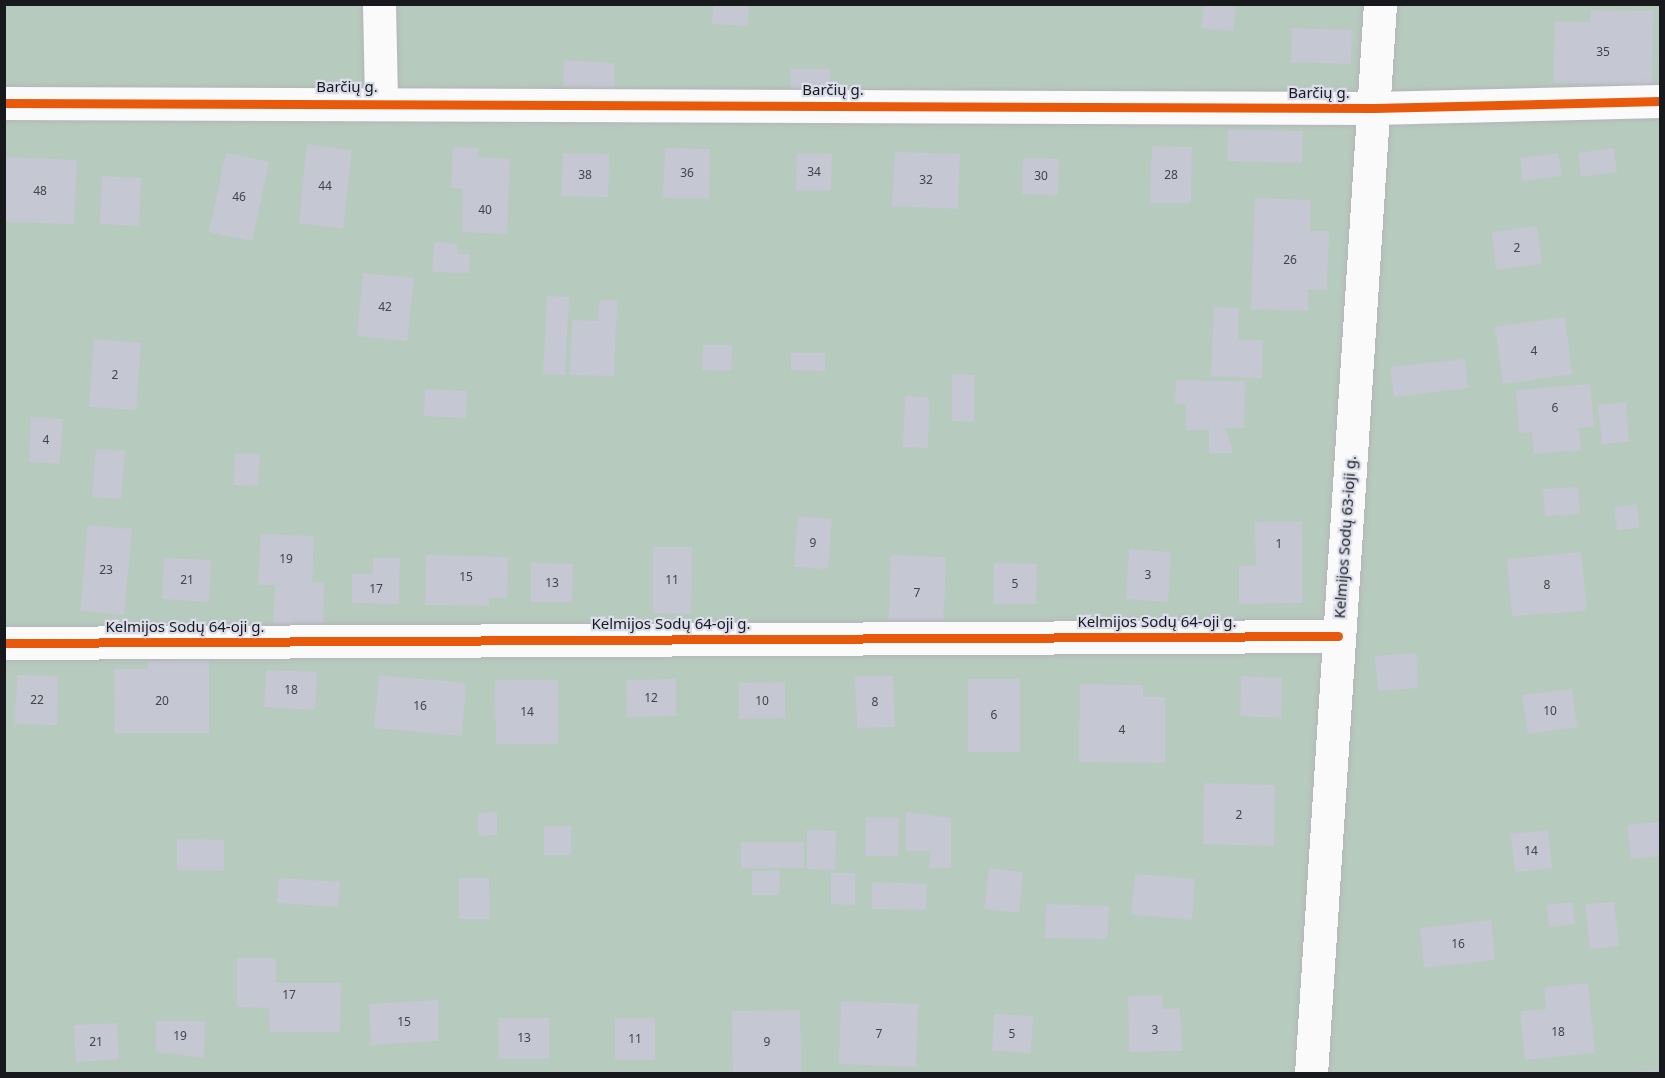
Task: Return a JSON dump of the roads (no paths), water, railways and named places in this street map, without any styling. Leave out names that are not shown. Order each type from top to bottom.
[{"type":"street","points":[[379,4],[381,102]]},
{"type":"street","name":"Kelmijos Sodų 63-ioji g.","points":[[1311,1074],[1380,4]]},
{"type":"street","name":"Barčių g.","points":[[4,103],[381,102],[1374,108],[1660,101]]},
{"type":"street","name":"Kelmijos Sodų 64-oji g.","points":[[4,643],[1338,636]]}]
